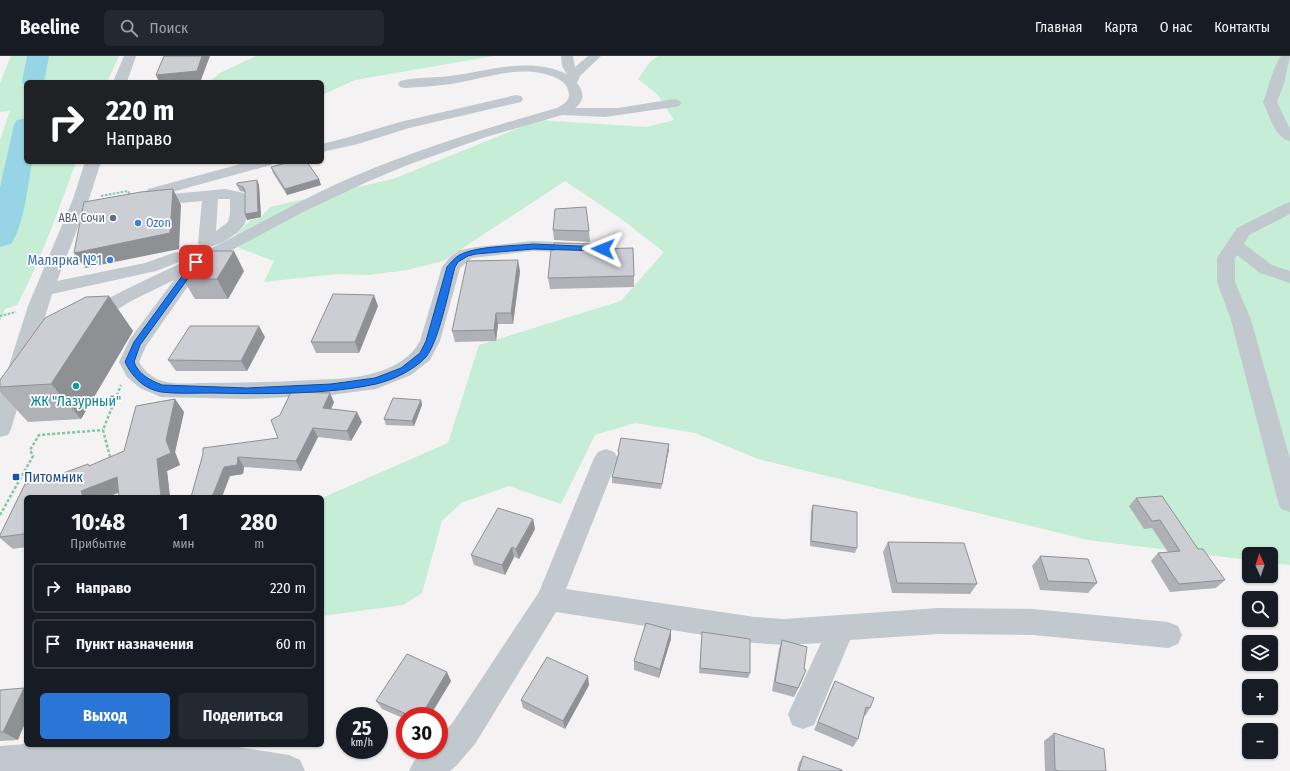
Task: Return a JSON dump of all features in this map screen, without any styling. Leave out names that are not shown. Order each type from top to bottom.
[{"type":"street","points":[[121,80],[130,56]]},
{"type":"street","points":[[73,326],[126,296],[196,262],[297,209],[400,163],[481,134],[562,111],[573,104],[576,97],[576,90],[567,64],[567,56]]},
{"type":"street","points":[[405,84],[450,80],[514,68],[533,68],[552,71],[566,79],[572,79],[595,56]]},
{"type":"street","points":[[1287,56],[1281,65],[1277,84],[1270,102],[1285,133],[1290,137]]},
{"type":"street","points":[[324,148],[353,141],[405,125],[516,99]]},
{"type":"street","points":[[562,111],[582,114],[605,114],[674,103]]},
{"type":"street","points":[[0,429],[21,357],[44,290],[77,208],[92,164]]},
{"type":"street","points":[[133,199],[176,184],[258,164]]},
{"type":"street","points":[[44,290],[150,268],[207,243],[232,229],[239,220],[238,196],[236,195],[153,201],[133,199]]},
{"type":"street","points":[[207,243],[210,196]]},
{"type":"street","points":[[77,208],[99,200]]},
{"type":"street","points":[[1290,207],[1243,232],[1226,258],[1226,282],[1241,320],[1290,502]]},
{"type":"street","points":[[1234,245],[1266,269],[1290,278]]},
{"type":"street","points":[[196,262],[137,344],[129,362],[134,372],[148,383],[161,388],[176,390],[247,391],[331,387],[376,381],[404,370],[423,355],[430,341],[451,267],[456,261],[466,254],[533,246],[603,249]]},
{"type":"street","points":[[21,357],[41,346]]},
{"type":"street","points":[[425,771],[445,755],[464,733],[549,599],[606,458]]},
{"type":"street","points":[[549,599],[755,630],[784,632],[820,628],[842,628],[938,621],[1032,622],[1168,635]]},
{"type":"street","points":[[803,714],[842,628]]},
{"type":"street","points":[[0,762],[44,758],[221,760],[289,771]]},
{"type":"path","points":[[99,200],[128,191],[133,199]]},
{"type":"path","points":[[110,458],[103,430],[129,362]]},
{"type":"path","points":[[0,515],[33,456],[30,450],[39,435],[103,430]]},
{"type":"green space","points":[[11,56],[119,56],[108,80],[24,80],[24,164],[75,164],[49,235],[26,288],[17,305],[5,309],[0,322],[0,140],[10,111],[0,112],[0,83]]},
{"type":"green space","points":[[256,56],[494,56],[355,80],[324,94],[324,80],[211,80],[220,73]]},
{"type":"green space","points":[[658,56],[1290,56],[1290,565],[1278,564],[1278,547],[1242,547],[1242,559],[1088,540],[758,459],[695,433],[635,423],[595,435],[561,504],[509,486],[461,503],[442,521],[422,593],[403,605],[324,616],[324,497],[448,443],[479,345],[621,301],[664,252],[620,218],[565,181],[443,261],[407,270],[369,275],[337,274],[264,282],[274,261],[239,248],[236,234],[251,220],[261,217],[270,207],[393,179],[538,120],[647,127],[674,120],[657,94],[638,79],[650,62]]},
{"type":"building","points":[[164,56],[202,56],[197,71],[156,75]]},
{"type":"building","points":[[282,164],[308,164],[319,179],[285,189],[271,167]]},
{"type":"building","points":[[257,180],[258,212],[245,214],[245,191],[243,187],[237,185],[237,183]]},
{"type":"building","points":[[173,189],[170,233],[74,253],[84,202],[141,192]]},
{"type":"building","points":[[586,207],[589,231],[553,230],[555,209]]},
{"type":"building","points":[[554,243],[591,244],[592,249],[633,248],[634,276],[548,278],[551,250],[555,250]]},
{"type":"building","points":[[201,251],[234,251],[217,279],[183,279]]},
{"type":"building","points":[[518,260],[511,313],[496,313],[494,330],[452,331],[467,261]]},
{"type":"building","points":[[333,294],[374,295],[355,342],[311,342]]},
{"type":"building","points":[[109,296],[51,384],[0,387],[0,380],[45,318],[86,297]]},
{"type":"building","points":[[190,326],[259,326],[241,361],[168,360]]},
{"type":"building","points":[[291,392],[330,393],[323,408],[357,412],[347,431],[313,428],[296,461],[238,457],[237,465],[224,467],[213,495],[192,495],[203,454],[203,448],[278,438],[271,420],[280,415]]},
{"type":"building","points":[[393,398],[421,400],[412,421],[384,419]]},
{"type":"building","points":[[175,399],[166,440],[171,453],[157,459],[161,495],[119,495],[117,477],[81,491],[82,495],[24,495],[24,534],[0,537],[25,484],[42,481],[88,464],[89,466],[124,451],[136,406]]},
{"type":"building","points":[[621,438],[669,444],[662,484],[612,477],[619,453],[618,451]]},
{"type":"building","points":[[1162,496],[1198,549],[1203,549],[1225,580],[1179,584],[1158,553],[1180,551],[1160,520],[1152,521],[1136,498]]},
{"type":"building","points":[[813,505],[857,512],[857,548],[811,541]]},
{"type":"building","points":[[498,508],[533,519],[516,549],[512,547],[502,565],[471,555]]},
{"type":"building","points":[[888,542],[964,543],[977,584],[897,583]]},
{"type":"building","points":[[1040,556],[1088,559],[1097,583],[1048,581]]},
{"type":"building","points":[[646,623],[671,630],[660,669],[634,661]]},
{"type":"building","points":[[702,632],[750,639],[750,673],[700,668]]},
{"type":"building","points":[[782,640],[807,647],[804,669],[806,670],[798,688],[775,682]]},
{"type":"building","points":[[407,654],[447,672],[426,707],[396,707],[396,710],[376,701]]},
{"type":"building","points":[[547,657],[588,676],[563,721],[521,700]]},
{"type":"building","points":[[835,681],[874,698],[870,708],[866,707],[858,739],[818,722]]},
{"type":"building","points":[[24,688],[3,732],[0,732],[0,690]]},
{"type":"building","points":[[1054,733],[1104,749],[1106,771],[1055,770]]},
{"type":"building","points":[[803,756],[842,770],[842,771],[799,771]]},
{"type":"waterway","points":[[33,80],[38,56]]},
{"type":"waterway","points":[[0,238],[10,205],[24,135]]},
{"type":"place","name":"АВА Сочи","points":[[113,218]]},
{"type":"place","name":"Ozon","points":[[138,223]]},
{"type":"place","name":"Малярка №1","points":[[110,260]]},
{"type":"place","name":"ЖК \"Лазурный\"","points":[[76,386]]},
{"type":"place","name":"Питомник","points":[[16,477]]},
{"type":"route","points":[[196,262],[137,344],[129,362],[134,372],[148,383],[161,388],[176,390],[247,391],[331,387],[376,381],[404,370],[423,355],[430,341],[451,267],[456,261],[466,254],[533,246],[603,249]]}]
